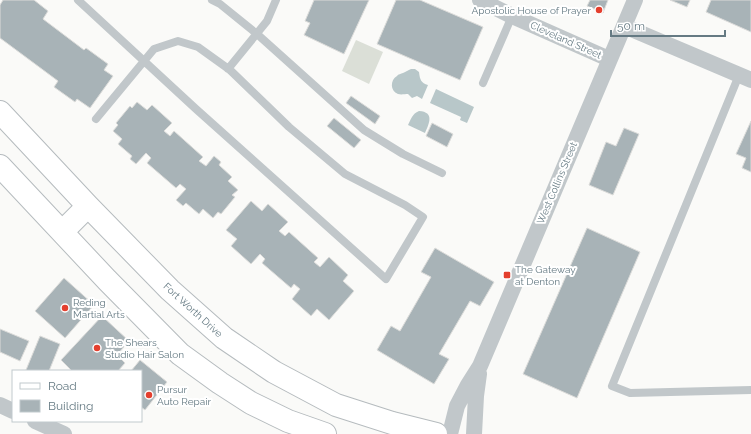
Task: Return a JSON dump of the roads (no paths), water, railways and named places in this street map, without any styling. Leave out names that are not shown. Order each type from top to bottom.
[{"type":"main road","name":"Fort Worth Drive","points":[[0,112],[88,206],[170,290],[224,338],[274,372],[336,405],[392,423],[436,434]]},
{"type":"main road","points":[[0,166],[107,280],[180,354],[251,403],[288,421],[325,434]]},
{"type":"main road","points":[[62,232],[88,206]]},
{"type":"street","name":"Cleveland Street","points":[[480,0],[610,60]]},
{"type":"street","name":"West Collins Street","points":[[450,434],[457,406],[480,366],[635,0]]},
{"type":"street","points":[[624,26],[745,78]]},
{"type":"street","name":"West Collins Street","points":[[474,434],[476,396],[480,366]]},
{"type":"street","points":[[0,405],[12,411]]},
{"type":"street","points":[[37,422],[64,434]]},
{"type":"lane","points":[[78,0],[144,61],[386,279],[423,217],[405,205],[345,174],[289,127],[228,69],[198,47],[178,41],[154,49],[144,61],[96,119]]},
{"type":"lane","points":[[212,0],[220,4],[257,34],[364,130],[403,154],[442,173]]},
{"type":"lane","points":[[228,69],[267,21],[276,0]]},
{"type":"lane","points":[[483,83],[512,16]]},
{"type":"lane","points":[[745,78],[731,95],[612,386],[630,393],[751,390]]},
{"type":"place","name":"Apostolic House of Prayer","points":[[599,10]]},
{"type":"place","name":"The Gateway at Denton","points":[[507,275]]},
{"type":"place","name":"Reding Martial Arts","points":[[65,308]]},
{"type":"place","name":"The Shears Studio Hair Salon","points":[[97,348]]},
{"type":"place","name":"Pursur Auto Repair","points":[[149,395]]}]
